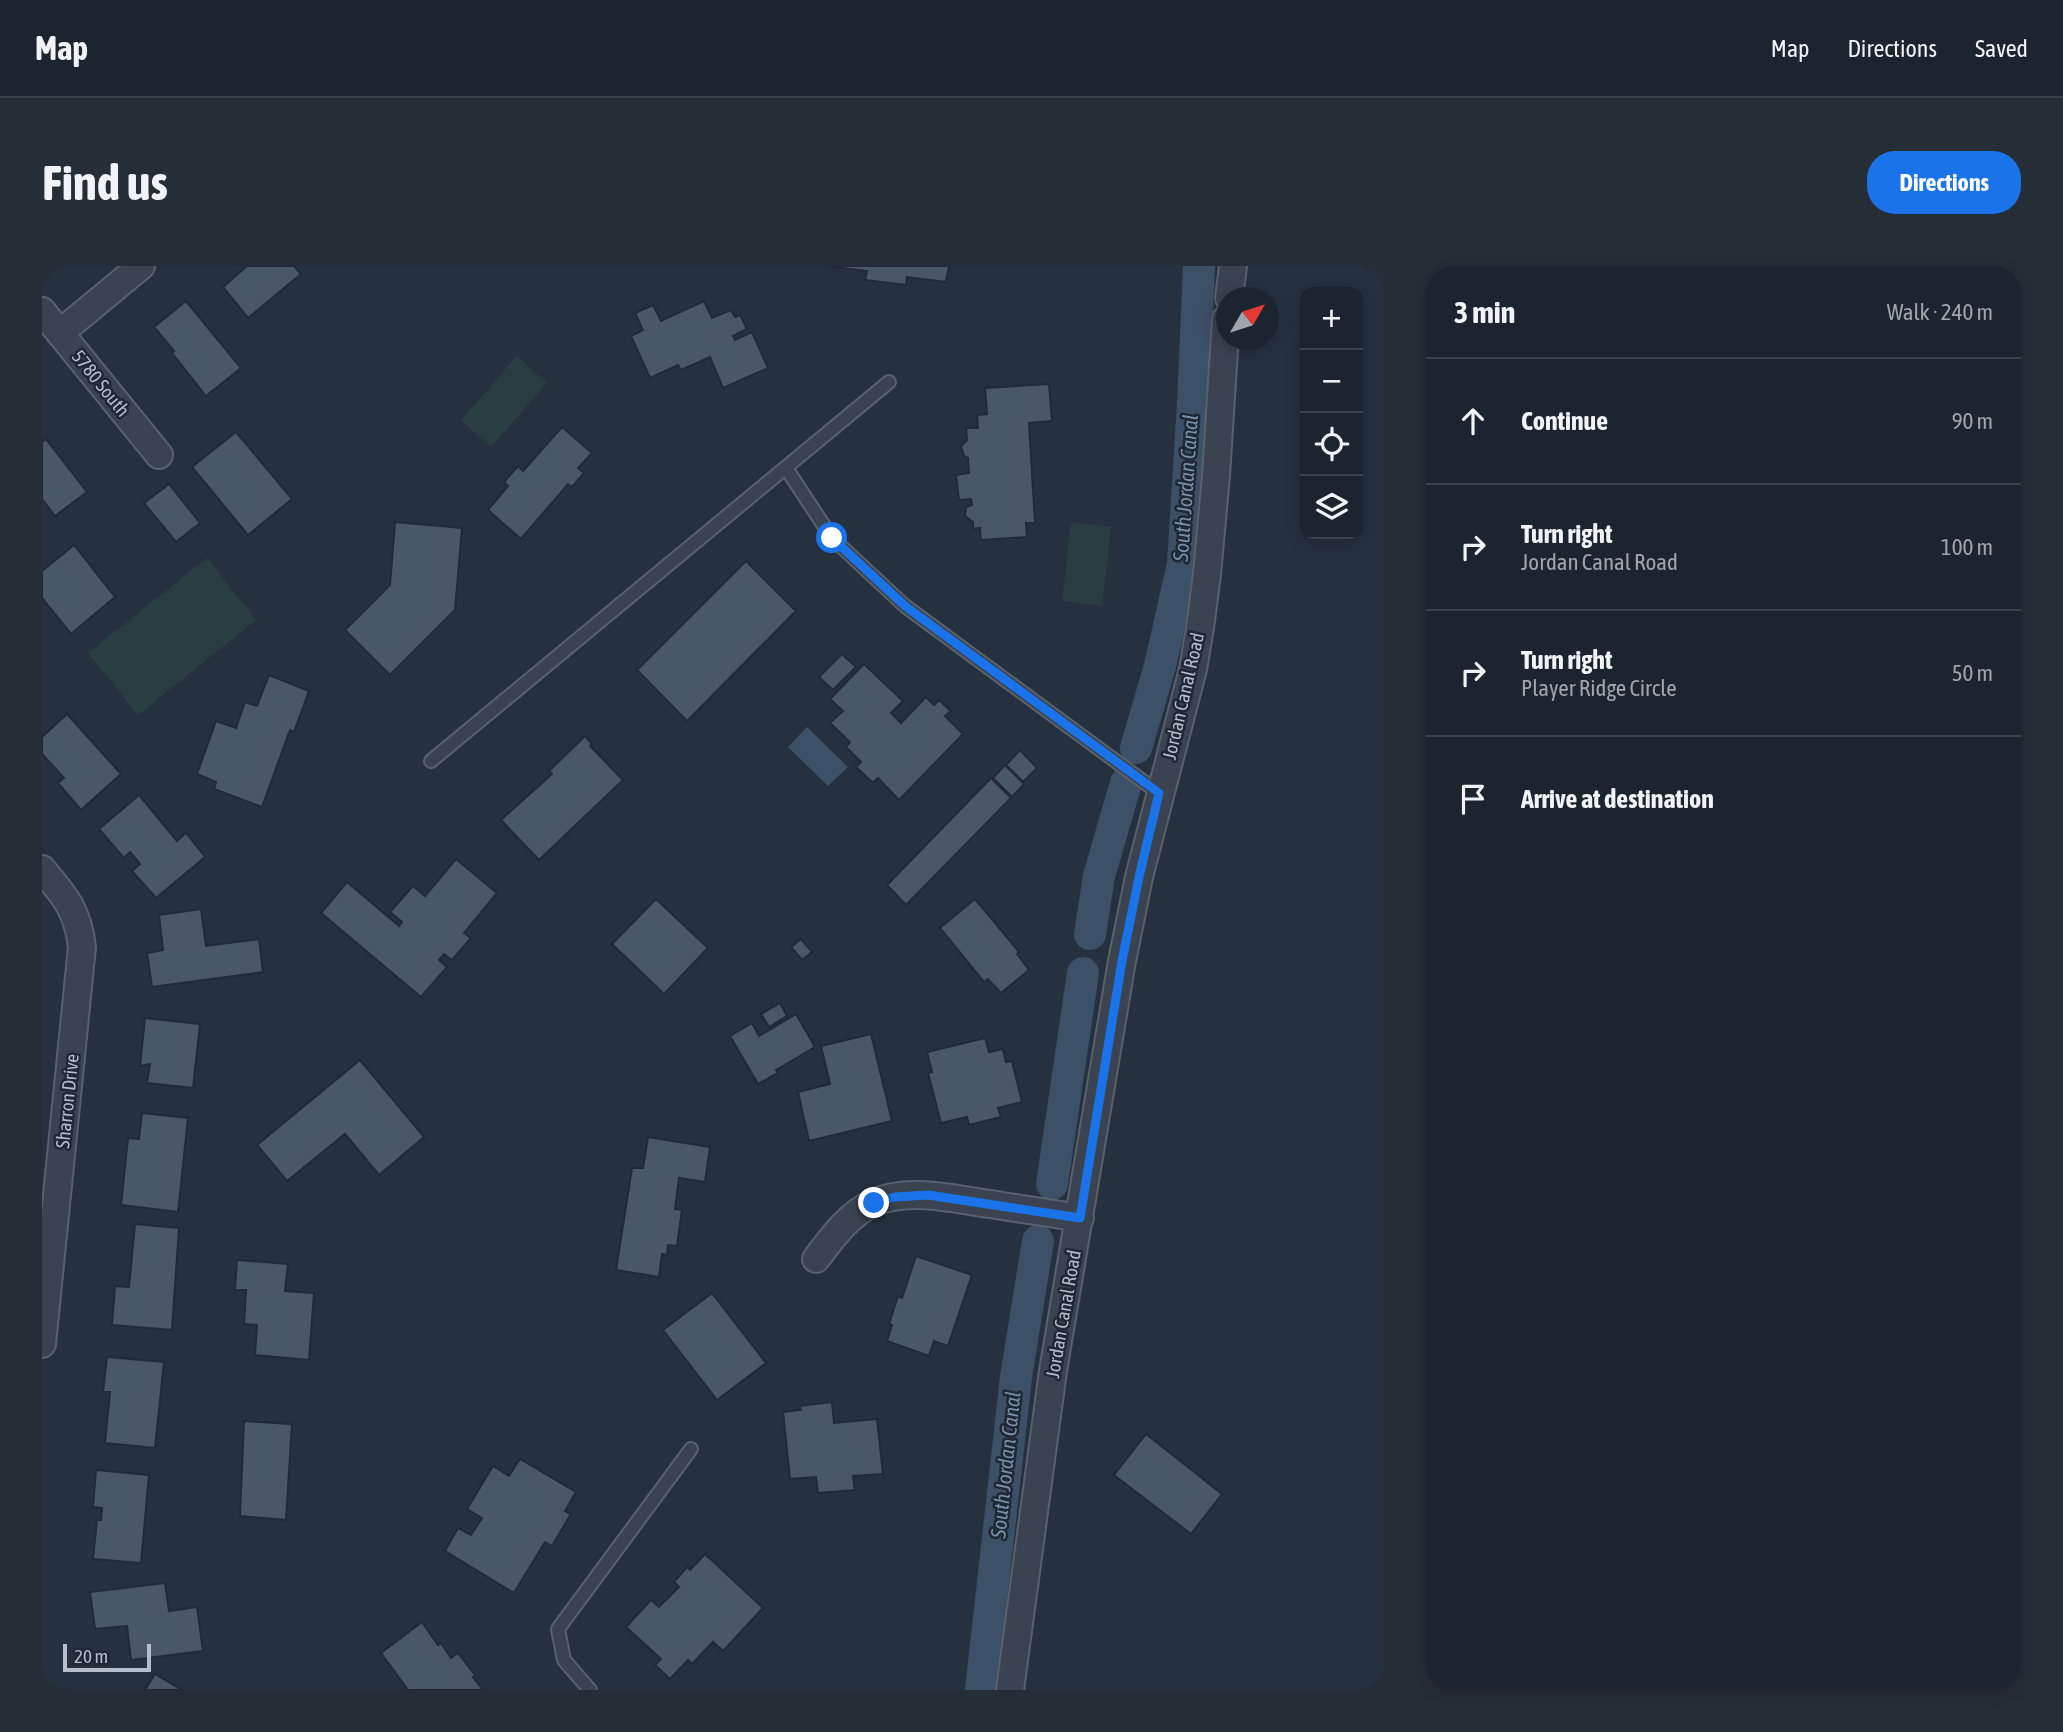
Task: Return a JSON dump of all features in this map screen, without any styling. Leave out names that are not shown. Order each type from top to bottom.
[{"type":"street","points":[[60,333],[141,266]]},
{"type":"street","points":[[1230,287],[1233,266]]},
{"type":"street","name":"5780 South","points":[[42,311],[159,455]]},
{"type":"street","name":"Jordan Canal Road","points":[[1010,1690],[1053,1371],[1122,961],[1139,877],[1193,669],[1200,628],[1216,476],[1225,350]]},
{"type":"street","name":"Sharron Drive","points":[[42,869],[75,914],[82,947],[42,1345]]},
{"type":"street","points":[[816,1259],[838,1230],[855,1215],[874,1203],[895,1197],[928,1195],[1080,1218]]},
{"type":"lane","points":[[430,761],[889,382]]},
{"type":"lane","points":[[786,468],[832,538],[905,606],[1159,793]]},
{"type":"lane","points":[[590,1690],[564,1660],[558,1629],[691,1449]]},
{"type":"green space","points":[[517,356],[547,383],[491,447],[461,420]]},
{"type":"green space","points":[[1071,522],[1111,527],[1102,606],[1062,601]]},
{"type":"green space","points":[[207,558],[256,620],[138,715],[88,653]]},
{"type":"water","points":[[807,727],[848,767],[828,786],[788,747]]},
{"type":"building","points":[[247,266],[294,266],[301,274],[248,318],[223,287]]},
{"type":"building","points":[[826,266],[949,266],[946,282],[907,277],[906,285],[865,280],[867,271]]},
{"type":"building","points":[[186,301],[241,368],[206,396],[154,327]]},
{"type":"building","points":[[704,301],[712,318],[731,310],[735,317],[740,315],[747,329],[733,336],[735,340],[752,332],[768,368],[723,388],[710,357],[681,370],[678,365],[650,378],[631,336],[643,330],[635,313],[653,305],[661,321]]},
{"type":"building","points":[[1049,384],[1052,421],[1029,423],[1035,523],[1026,523],[1027,537],[981,540],[980,528],[973,529],[973,522],[965,516],[966,507],[972,505],[971,499],[959,500],[956,475],[969,473],[968,458],[964,456],[961,446],[967,440],[966,428],[978,428],[977,415],[987,414],[985,388]]},
{"type":"building","points":[[562,427],[592,453],[578,468],[584,473],[572,487],[568,484],[521,539],[488,510],[508,486],[504,482],[518,466],[523,471]]},
{"type":"building","points":[[236,432],[292,499],[248,535],[192,467]]},
{"type":"building","points":[[46,439],[87,492],[55,516],[42,499],[42,442]]},
{"type":"building","points":[[169,484],[200,523],[176,542],[144,503]]},
{"type":"building","points":[[395,522],[462,528],[455,610],[390,675],[345,630],[390,585]]},
{"type":"building","points":[[74,545],[115,597],[71,634],[42,598],[42,571]]},
{"type":"building","points":[[746,561],[796,611],[687,721],[637,670]]},
{"type":"building","points":[[842,654],[856,667],[833,690],[819,677]]},
{"type":"building","points":[[864,664],[903,701],[891,713],[901,723],[926,697],[934,705],[939,700],[951,711],[945,716],[963,734],[899,800],[878,778],[873,783],[856,767],[861,762],[846,747],[850,742],[830,723],[843,711],[830,699]]},
{"type":"building","points":[[269,675],[309,691],[294,732],[290,730],[262,807],[214,789],[216,782],[197,774],[216,721],[236,728],[245,702],[257,706]]},
{"type":"building","points":[[67,714],[121,774],[81,810],[58,783],[64,778],[42,754],[42,737]]},
{"type":"building","points":[[585,736],[592,744],[590,746],[623,780],[539,860],[501,820],[552,774],[549,771]]},
{"type":"building","points":[[1020,750],[1037,768],[1023,782],[1006,765]]},
{"type":"building","points":[[1005,765],[1024,784],[1012,797],[993,778]]},
{"type":"building","points":[[991,778],[1011,798],[906,905],[887,885]]},
{"type":"building","points":[[139,795],[177,841],[186,833],[205,857],[156,898],[132,871],[140,864],[130,852],[124,858],[99,829]]},
{"type":"building","points":[[456,859],[497,893],[464,933],[471,938],[452,960],[444,954],[439,960],[447,967],[421,997],[321,913],[347,882],[399,926],[402,922],[390,912],[413,886],[425,896]]},
{"type":"building","points":[[656,899],[708,948],[664,994],[612,944]]},
{"type":"building","points":[[975,899],[1019,952],[1017,954],[1029,970],[1001,993],[988,979],[984,982],[940,928]]},
{"type":"building","points":[[201,909],[206,946],[259,939],[263,972],[152,987],[147,953],[163,950],[159,915]]},
{"type":"building","points":[[801,939],[812,952],[802,960],[791,947]]},
{"type":"building","points":[[780,1003],[787,1016],[769,1027],[761,1014]]},
{"type":"building","points":[[796,1014],[815,1047],[758,1084],[730,1036],[752,1023],[759,1036]]},
{"type":"building","points":[[145,1018],[200,1024],[193,1088],[147,1083],[150,1064],[140,1066]]},
{"type":"building","points":[[871,1034],[892,1121],[809,1141],[798,1092],[830,1084],[821,1046]]},
{"type":"building","points":[[985,1038],[989,1052],[1003,1049],[1006,1062],[1012,1061],[1022,1102],[998,1108],[1001,1117],[969,1125],[967,1117],[941,1123],[928,1073],[932,1072],[927,1052]]},
{"type":"building","points":[[360,1060],[424,1137],[379,1175],[345,1134],[287,1181],[257,1145]]},
{"type":"building","points":[[142,1113],[188,1118],[178,1212],[121,1205],[128,1138],[139,1139]]},
{"type":"building","points":[[648,1137],[710,1147],[705,1182],[679,1178],[675,1209],[682,1210],[677,1246],[668,1245],[667,1255],[662,1254],[659,1277],[616,1270],[632,1168],[643,1168]]},
{"type":"building","points":[[135,1224],[179,1228],[172,1330],[112,1325],[115,1286],[129,1287]]},
{"type":"building","points":[[916,1256],[972,1275],[948,1346],[934,1341],[929,1356],[887,1341],[898,1296],[902,1298]]},
{"type":"building","points":[[237,1260],[288,1264],[285,1291],[314,1293],[309,1360],[255,1355],[257,1325],[244,1324],[246,1290],[235,1290]]},
{"type":"building","points":[[712,1293],[766,1363],[717,1400],[663,1330]]},
{"type":"building","points":[[107,1357],[164,1362],[155,1448],[105,1443],[110,1392],[103,1392]]},
{"type":"building","points":[[832,1402],[834,1423],[877,1419],[883,1474],[853,1476],[855,1490],[818,1493],[816,1477],[790,1479],[783,1412],[801,1410],[799,1406]]},
{"type":"building","points":[[244,1421],[292,1424],[286,1520],[240,1516]]},
{"type":"building","points":[[1146,1434],[1222,1494],[1191,1534],[1114,1475]]},
{"type":"building","points":[[520,1459],[576,1492],[565,1511],[571,1514],[552,1546],[545,1542],[514,1593],[445,1551],[458,1528],[471,1535],[482,1518],[467,1509],[493,1466],[509,1476]]},
{"type":"building","points":[[96,1470],[149,1475],[141,1563],[93,1559],[97,1520],[101,1520],[102,1508],[93,1507]]},
{"type":"building","points":[[705,1554],[763,1608],[723,1651],[713,1642],[692,1664],[688,1660],[670,1679],[655,1665],[661,1659],[626,1627],[651,1600],[659,1607],[679,1587],[674,1582],[687,1567],[690,1570]]},
{"type":"building","points":[[165,1583],[169,1611],[197,1607],[203,1651],[131,1660],[127,1626],[95,1629],[90,1592]]},
{"type":"building","points":[[422,1622],[451,1658],[458,1653],[483,1690],[408,1690],[381,1653]]},
{"type":"building","points":[[155,1674],[182,1690],[145,1690]]},
{"type":"waterway","name":"South Jordan Canal","points":[[1136,748],[1160,666],[1183,564],[1199,266]]},
{"type":"waterway","name":"South Jordan Canal","points":[[1090,934],[1099,876],[1126,783]]},
{"type":"waterway","name":"South Jordan Canal","points":[[1052,1184],[1083,973]]},
{"type":"waterway","name":"South Jordan Canal","points":[[981,1690],[1016,1377],[1038,1241]]},
{"type":"route","points":[[832,538],[905,606],[1159,793],[1122,961],[1080,1218],[928,1195],[895,1197],[874,1203]]}]
